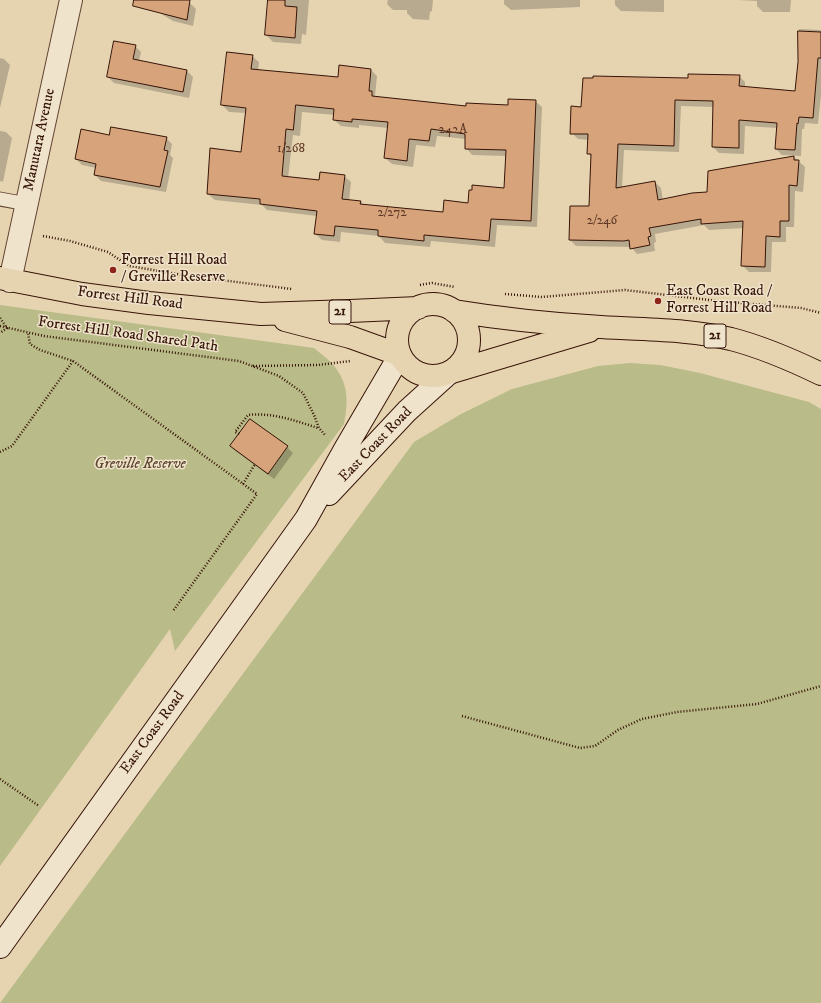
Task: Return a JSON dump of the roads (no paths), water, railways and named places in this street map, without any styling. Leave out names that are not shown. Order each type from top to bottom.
[{"type":"main road","name":"Manutara Avenue","points":[[5,279],[27,204],[70,0]]},
{"type":"main road","name":"Forrest Hill Road","points":[[5,279],[111,298],[261,314],[350,312],[418,308]]},
{"type":"main road","name":"21","points":[[450,372],[438,376],[427,376],[416,372],[407,365],[400,355],[397,344],[398,333],[402,322],[409,314],[418,308],[436,304],[446,306],[454,311]]},
{"type":"main road","name":"East Coast Road","points":[[454,311],[497,318],[602,327],[681,331],[732,339],[765,349],[821,374]]},
{"type":"main road","points":[[450,372],[461,364],[467,354],[470,342],[468,330],[463,319],[454,311]]},
{"type":"main road","name":"Forrest Hill Road","points":[[261,314],[350,337],[400,355]]},
{"type":"main road","name":"East Coast Road","points":[[306,519],[408,411],[450,372],[602,327]]},
{"type":"main road","name":"East Coast Road","points":[[0,947],[306,519],[400,355]]},
{"type":"lane","points":[[0,199],[27,204]]},
{"type":"place","name":"Forrest Hill Road / Greville Reserve","points":[[113,270]]},
{"type":"place","name":"East Coast Road / Forrest Hill Road","points":[[658,301]]},
{"type":"park label","name":"Greville Reserve","points":[[140,465]]}]
